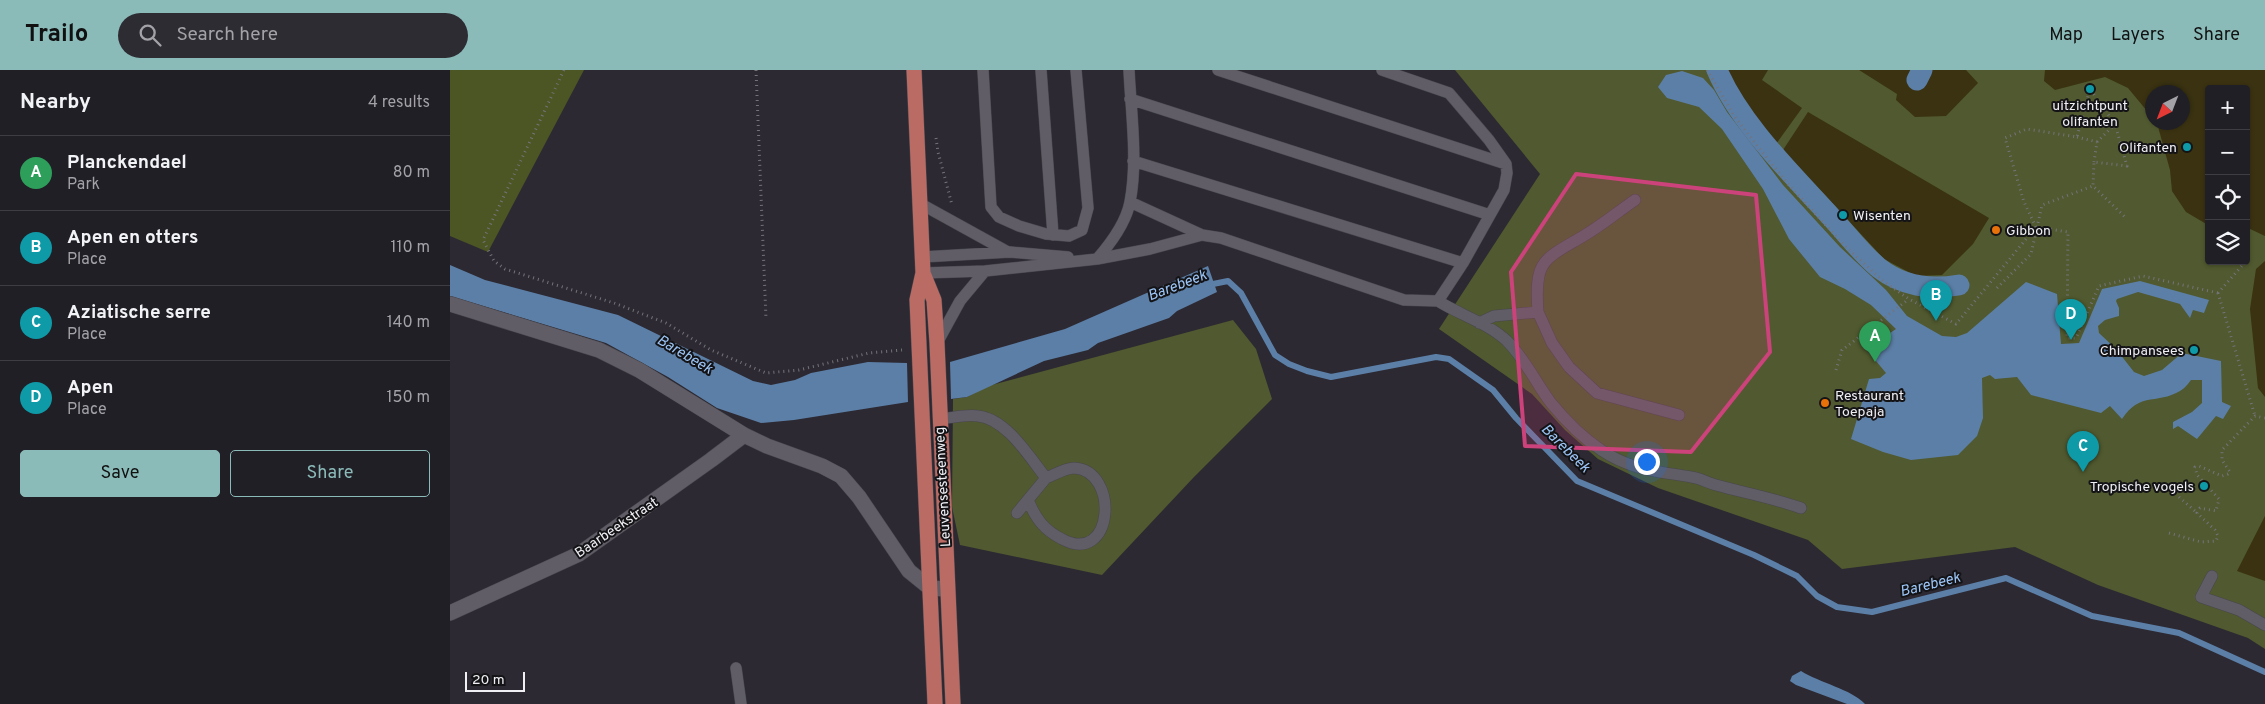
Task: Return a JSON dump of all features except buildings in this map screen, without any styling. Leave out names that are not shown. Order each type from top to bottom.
[{"type":"main road","name":"Leuvensesteenweg","points":[[914,70],[923,273],[917,300],[935,704]]},
{"type":"main road","name":"Leuvensesteenweg","points":[[923,273],[934,300],[937,343],[953,704]]},
{"type":"street","points":[[450,304],[599,350],[640,370],[744,435],[767,446],[822,466],[841,476],[859,497],[909,572],[930,588],[947,589]]},
{"type":"street","name":"Baarbeekstraat","points":[[450,613],[579,554],[744,435]]},
{"type":"lane","points":[[983,70],[991,207],[999,217],[1019,226],[1053,235],[1069,236],[1082,230],[1088,208],[1076,70]]},
{"type":"lane","points":[[1041,70],[1053,235]]},
{"type":"lane","points":[[1097,259],[1111,243],[1130,202],[1133,161],[1129,70]]},
{"type":"lane","points":[[1218,70],[1506,164]]},
{"type":"lane","points":[[1382,70],[1449,93],[1489,140],[1506,164],[1507,173],[1504,190],[1438,301]]},
{"type":"lane","points":[[1130,99],[1490,215]]},
{"type":"lane","points":[[1133,161],[1462,263]]},
{"type":"lane","points":[[1635,200],[1586,234],[1548,257],[1540,271],[1537,282],[1538,312],[1552,343],[1569,367],[1597,393],[1679,415]]},
{"type":"lane","points":[[1130,202],[1202,235],[1221,238],[1404,300],[1438,301],[1479,323],[1505,340],[1516,351],[1552,403],[1565,418],[1600,450],[1619,461],[1637,469],[1693,477],[1716,485],[1778,499],[1801,508]]},
{"type":"lane","points":[[920,204],[954,224],[1010,252]]},
{"type":"lane","points":[[923,273],[985,270],[1097,259],[1150,249],[1202,235]]},
{"type":"lane","points":[[922,257],[1010,252],[1097,259]]},
{"type":"lane","points":[[937,343],[960,301],[985,270]]},
{"type":"lane","points":[[1479,323],[1494,316],[1538,312]]},
{"type":"lane","points":[[939,419],[979,416],[994,422],[1008,431],[1046,478]]},
{"type":"lane","points":[[1017,513],[1046,478],[1074,468],[1087,470],[1097,479],[1103,493],[1106,508],[1103,526],[1096,539],[1084,545],[1071,544],[1048,532],[1036,518],[1028,500]]},
{"type":"lane","points":[[2212,576],[2201,597],[2239,610],[2265,625]]},
{"type":"lane","points":[[736,668],[741,704]]},
{"type":"path","points":[[564,70],[483,240],[494,261],[505,270],[614,303],[666,323],[710,350],[766,373],[799,370],[869,352],[919,349]]},
{"type":"path","points":[[756,70],[766,319]]},
{"type":"path","points":[[1707,70],[1735,117],[1788,184],[1844,245],[1883,281],[1909,299],[1956,324],[2036,227]]},
{"type":"path","points":[[2077,137],[2090,89],[2115,124],[2127,166],[2094,162]]},
{"type":"path","points":[[2115,124],[2096,142],[2093,186],[2126,218]]},
{"type":"path","points":[[936,129],[938,152],[952,202],[954,224]]},
{"type":"path","points":[[2036,227],[2024,202],[2005,138],[2027,129],[2096,142]]},
{"type":"path","points":[[1998,288],[2031,254],[2042,206],[2093,186]]},
{"type":"path","points":[[2036,227],[2068,232],[2066,338],[2076,338],[2099,286],[2143,276],[2218,293]]},
{"type":"path","points":[[2218,293],[2242,265]]},
{"type":"path","points":[[2218,293],[2255,416]]},
{"type":"path","points":[[1836,370],[1842,350],[1909,299]]},
{"type":"path","points":[[2255,416],[2265,418]]},
{"type":"path","points":[[2196,513],[2200,508],[2216,511],[2218,499],[2197,475],[2195,467],[2199,466],[2222,476],[2228,474],[2230,472],[2222,460],[2222,450],[2255,416]]},
{"type":"path","points":[[2169,533],[2201,542],[2216,541],[2218,536],[2215,530],[2179,497]]},
{"type":"highlighted area","points":[[1576,174],[1756,195],[1770,352],[1691,452],[1525,446],[1511,272]]},
{"type":"green space","points":[[450,70],[584,70],[488,252],[450,236]]},
{"type":"green space","points":[[1455,70],[2265,70],[2265,649],[2248,638],[2098,585],[2015,547],[1842,569],[1808,540],[1658,488],[1598,459],[1565,430],[1532,394],[1439,329],[1540,174]]},
{"type":"green space","points":[[1233,320],[1256,349],[1272,399],[1194,477],[1102,575],[960,545],[952,507],[953,399],[967,397],[988,386]]},
{"type":"sand","points":[[1726,70],[1768,70],[1762,80],[1802,108],[1776,144],[1734,88]]},
{"type":"sand","points":[[1859,70],[1966,70],[1978,83],[1946,116],[1915,117],[1896,100],[1897,94]]},
{"type":"sand","name":"Olifanten","points":[[2045,70],[2265,70],[2265,236],[2250,229],[2250,85],[2205,85],[2205,223],[2186,212],[2172,191],[2170,170],[2159,130],[2190,130],[2190,85],[2145,85],[2145,109],[2128,88],[2105,77],[2055,90],[2044,81]]},
{"type":"sand","points":[[1808,112],[1989,218],[1973,244],[1942,275],[1916,276],[1884,259],[1783,150]]},
{"type":"sand","points":[[2265,261],[2265,397],[2258,388],[2250,309],[2256,269]]},
{"type":"sand","points":[[2265,516],[2265,581],[2237,571]]},
{"type":"water","points":[[1682,71],[1703,78],[1714,90],[1727,112],[1783,185],[1840,247],[1886,290],[1907,316],[1942,336],[1956,337],[1967,333],[2026,282],[2057,294],[2061,344],[2079,343],[2102,289],[2140,281],[2209,300],[2204,313],[2193,310],[2190,318],[2180,304],[2138,292],[2117,299],[2119,316],[2105,320],[2098,326],[2099,333],[2116,349],[2134,372],[2144,376],[2162,370],[2182,353],[2221,361],[2222,402],[2231,406],[2223,419],[2216,416],[2197,439],[2178,426],[2173,429],[2173,422],[2192,412],[2202,403],[2202,380],[2191,380],[2180,391],[2142,402],[2129,410],[2122,419],[2110,406],[2101,413],[2031,395],[2017,377],[1995,379],[1990,375],[1982,378],[1983,418],[1977,436],[1958,455],[1911,460],[1883,452],[1851,439],[1869,379],[1880,378],[1886,373],[1866,349],[1896,329],[1871,305],[1845,289],[1820,277],[1789,239],[1763,189],[1722,129],[1699,107],[1667,98],[1658,87],[1666,75]]},
{"type":"water","points":[[450,265],[485,280],[618,315],[753,381],[771,385],[795,380],[811,373],[868,362],[907,363],[908,402],[794,420],[761,423],[717,408],[668,377],[606,343],[450,296]]},
{"type":"water","points":[[1208,266],[1217,292],[1177,311],[1169,318],[1098,343],[1088,350],[1044,361],[967,397],[951,399],[950,362],[1065,329]]},
{"type":"water","points":[[1801,671],[1852,694],[1865,704],[1847,704],[1790,681],[1792,676]]},
{"type":"waterway","points":[[1717,70],[1739,110],[1768,148],[1879,268],[1907,283],[1927,287],[1959,285]]},
{"type":"waterway","points":[[1917,80],[1922,70]]},
{"type":"waterway","name":"Barebeek","points":[[1208,285],[1228,281],[1241,293],[1275,355],[1289,364],[1307,371],[1331,377],[1436,357],[1449,359],[1493,390],[1516,418],[1577,481],[1754,555],[1797,576],[1817,596],[1837,607],[1872,612],[2006,578],[2092,616],[2179,633],[2265,672]]},
{"type":"place","name":"uitzichtpunt olifanten","points":[[2090,89]]},
{"type":"place","name":"Olifanten","points":[[2187,147]]},
{"type":"place","name":"Wisenten","points":[[1843,215]]},
{"type":"place","name":"Gibbon","points":[[1996,230]]},
{"type":"place","name":"Apen en otters","points":[[1936,321]]},
{"type":"place","name":"Apen","points":[[2071,340]]},
{"type":"place","name":"Chimpansees","points":[[2194,350]]},
{"type":"place","name":"Planckendael","points":[[1875,362]]},
{"type":"place","name":"Restaurant Toepaja","points":[[1825,403]]},
{"type":"place","name":"Aziatische serre","points":[[2083,472]]},
{"type":"place","name":"Tropische vogels","points":[[2204,486]]}]
